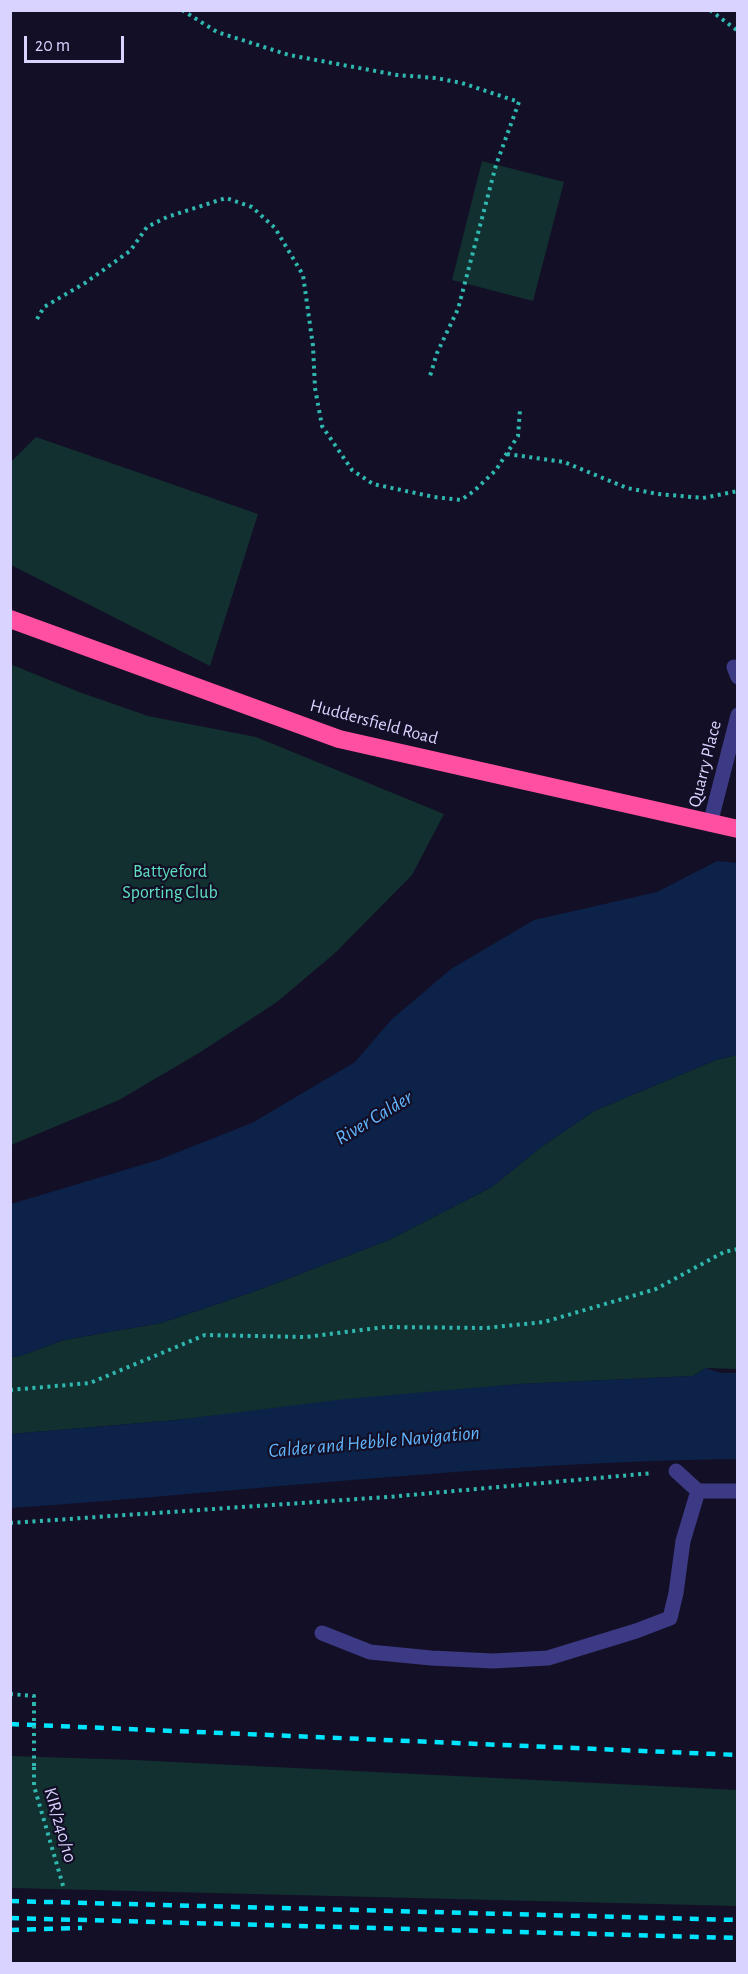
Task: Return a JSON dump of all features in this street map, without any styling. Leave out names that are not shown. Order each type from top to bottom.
[{"type":"highway","name":"Huddersfield Road","points":[[10,619],[339,739],[738,829]]},
{"type":"street","name":"Quarry Place","points":[[710,824],[738,715]]},
{"type":"street","points":[[676,1471],[698,1491],[738,1491]]},
{"type":"street","points":[[322,1633],[370,1652],[431,1658],[493,1660],[548,1658],[636,1631],[670,1618],[683,1541],[698,1491]]},
{"type":"path","points":[[182,10],[217,32],[289,56],[397,75],[462,83],[519,102],[496,165],[458,309],[437,353],[430,376]]},
{"type":"path","points":[[710,10],[738,31]]},
{"type":"path","points":[[37,319],[44,308],[85,283],[130,251],[147,227],[167,217],[226,198],[252,207],[275,228],[303,275],[313,345],[315,388],[322,426],[352,470],[373,484],[434,497],[461,500],[496,470],[507,454],[518,436],[520,410]]},
{"type":"path","points":[[507,454],[564,462],[627,488],[658,494],[703,498],[738,491]]},
{"type":"path","points":[[10,1390],[90,1383],[205,1335],[306,1337],[385,1327],[486,1328],[544,1322],[656,1289],[724,1252],[738,1249]]},
{"type":"path","points":[[10,1523],[388,1497],[676,1471]]},
{"type":"path","name":"KIR/240/10","points":[[10,1694],[34,1696],[34,1786],[64,1889]]},
{"type":"green space","points":[[482,161],[564,182],[533,301],[452,280]]},
{"type":"green space","points":[[36,437],[258,514],[210,666],[11,565],[11,462]]},
{"type":"green space","name":"Battyeford Sporting Club","points":[[10,664],[79,692],[148,716],[256,737],[444,814],[412,875],[335,953],[277,1002],[199,1053],[119,1100],[11,1145]]},
{"type":"green space","points":[[737,1055],[737,1369],[706,1368],[693,1376],[519,1384],[176,1420],[11,1434],[11,1357],[64,1340],[161,1323],[253,1292],[389,1240],[492,1187],[540,1148],[594,1111],[716,1060]]},
{"type":"green space","points":[[10,1756],[135,1760],[737,1790],[737,1906],[11,1888]]},
{"type":"water","name":"River Calder","points":[[717,861],[737,863],[737,1055],[716,1060],[594,1111],[540,1148],[492,1187],[389,1240],[253,1292],[161,1323],[64,1340],[11,1357],[11,1204],[158,1160],[252,1123],[355,1062],[391,1020],[451,969],[534,920],[657,892]]},
{"type":"water","name":"Calder and Hebble Navigation","points":[[706,1368],[721,1373],[737,1373],[737,1459],[646,1461],[465,1471],[11,1508],[11,1434],[176,1420],[345,1399],[519,1384],[693,1376]]},
{"type":"railway","points":[[10,1724],[738,1755]]},
{"type":"railway","points":[[10,1901],[738,1920]]},
{"type":"railway","points":[[10,1918],[738,1938]]},
{"type":"railway","points":[[10,1930],[82,1928]]}]
